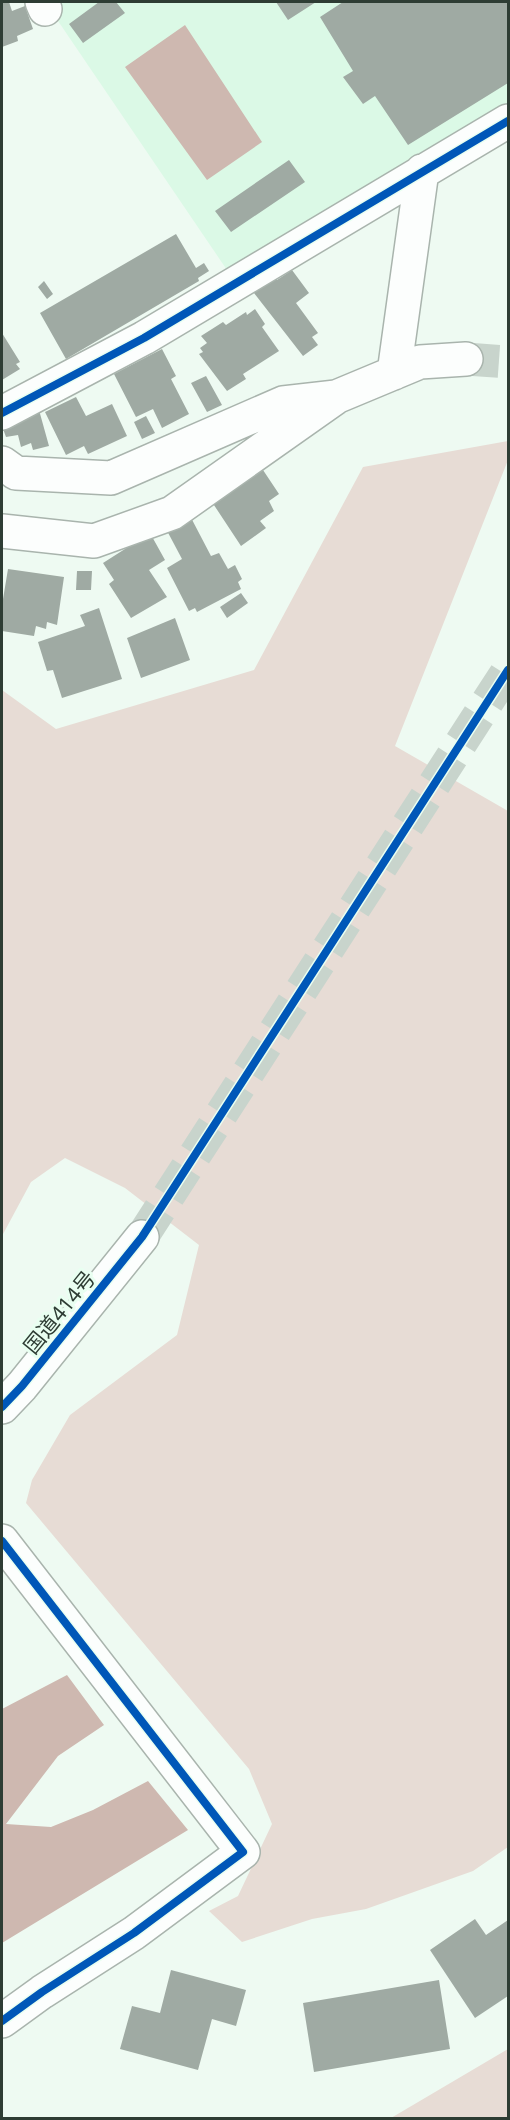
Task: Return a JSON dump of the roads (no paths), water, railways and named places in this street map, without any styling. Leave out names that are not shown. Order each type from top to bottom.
[{"type":"main road","points":[[2,413],[144,338],[508,121]]},
{"type":"main road","points":[[394,373],[422,171]]},
{"type":"main road","points":[[2,531],[94,541],[172,513],[336,397],[420,362],[466,359]]},
{"type":"main road","points":[[2,463],[16,473],[111,478],[283,403],[336,397]]},
{"type":"main road","name":"国道414号","points":[[2,1407],[22,1386],[142,1238]]},
{"type":"main road","points":[[2,1541],[243,1852],[134,1932],[2,2021]]},
{"type":"tunnel","points":[[466,359],[508,362]]},
{"type":"tunnel","points":[[142,1237],[508,670]]}]
